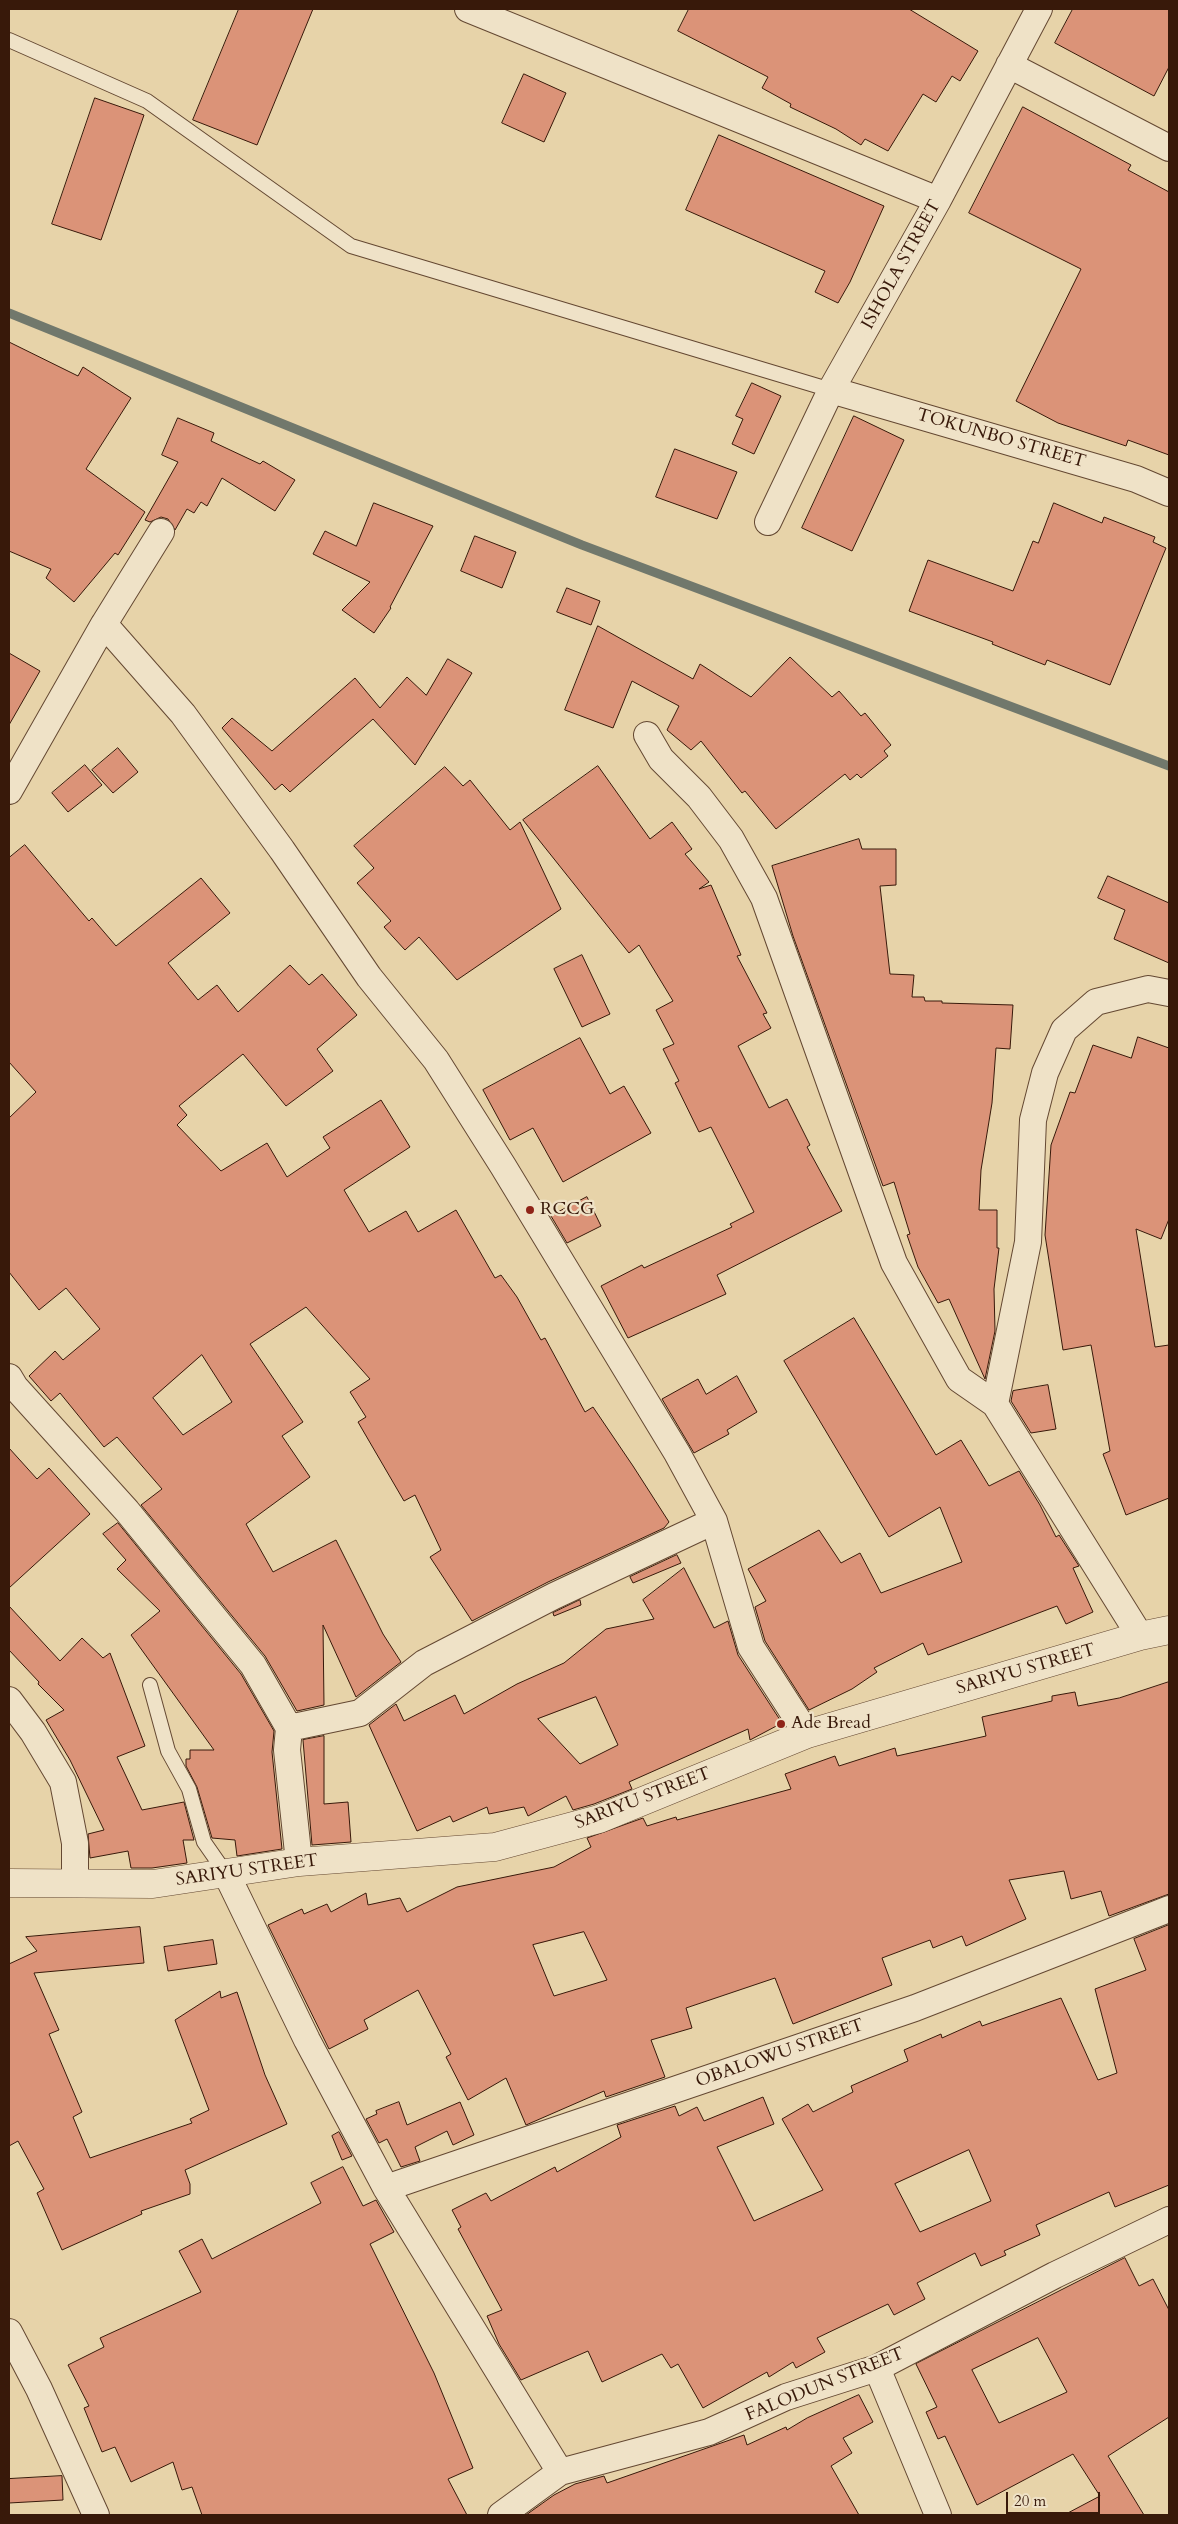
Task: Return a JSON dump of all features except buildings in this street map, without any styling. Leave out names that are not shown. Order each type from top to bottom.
[{"type":"street","points":[[468,9],[938,200]]},
{"type":"street","name":"ISHOLA STREET","points":[[768,522],[831,390],[938,200],[1039,9]]},
{"type":"street","points":[[1009,65],[1169,148]]},
{"type":"street","name":"TOKUNBO STREET","points":[[831,390],[1136,479],[1169,493]]},
{"type":"street","points":[[9,791],[104,624],[160,532]]},
{"type":"street","points":[[104,624],[183,714],[282,850],[370,977],[436,1060],[503,1166],[677,1453],[714,1521],[751,1647],[807,1734]]},
{"type":"street","points":[[647,736],[661,760],[698,796],[731,839],[764,898],[894,1264],[958,1379],[994,1404],[1140,1636]]},
{"type":"street","points":[[994,1404],[1028,1242],[1033,1120],[1045,1073],[1064,1030],[1096,1002],[1148,989],[1169,993]]},
{"type":"street","points":[[9,1377],[15,1387],[127,1511],[185,1579],[253,1665],[289,1728],[287,1750],[298,1862]]},
{"type":"street","points":[[289,1728],[360,1713],[424,1663],[554,1596],[714,1521]]},
{"type":"street","name":"SARIYU STREET","points":[[9,1883],[153,1884],[226,1875],[298,1862],[494,1847],[599,1819],[807,1734],[1140,1636],[1169,1630]]},
{"type":"street","points":[[9,1700],[33,1732],[63,1782],[75,1843],[75,1882]]},
{"type":"street","points":[[226,1875],[307,2040],[386,2188],[560,2472]]},
{"type":"street","name":"OBALOWU STREET","points":[[386,2188],[915,2008],[1169,1909]]},
{"type":"street","name":"FALODUN STREET","points":[[501,2515],[560,2472],[709,2432],[786,2397],[878,2368],[1054,2275],[1169,2220]]},
{"type":"street","points":[[9,2332],[39,2389],[96,2515]]},
{"type":"street","points":[[878,2368],[938,2515]]},
{"type":"lane","points":[[9,40],[147,101],[351,246],[831,390]]},
{"type":"lane","points":[[150,1685],[168,1750],[189,1790],[204,1842],[226,1875]]},
{"type":"waterway","points":[[9,313],[582,545],[1169,766]]},
{"type":"place","name":"RCCG","points":[[530,1210]]},
{"type":"place","name":"Ade Bread","points":[[781,1724]]}]
